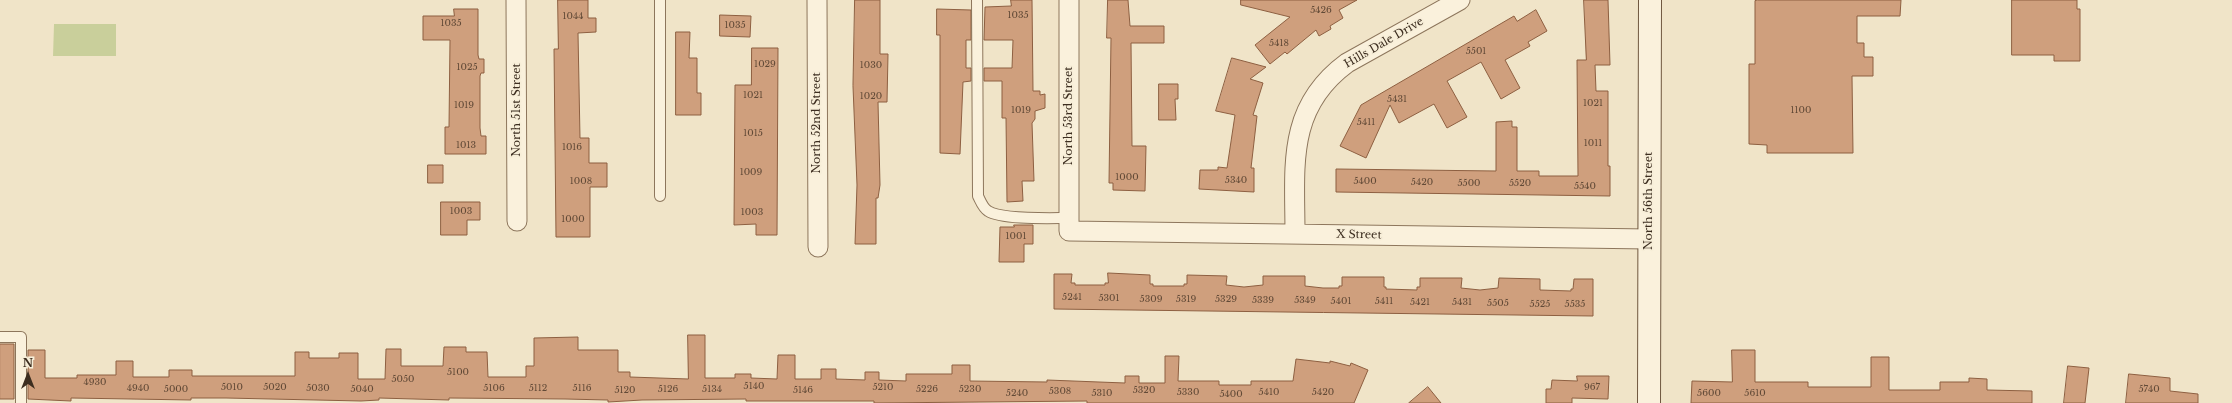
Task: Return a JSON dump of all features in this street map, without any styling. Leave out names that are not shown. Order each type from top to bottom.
[{"type":"main road","name":"North 56th Street","points":[[1649,403],[1650,0]]},
{"type":"street","name":"North 51st Street","points":[[516,0],[517,221]]},
{"type":"street","name":"North 52nd Street","points":[[817,0],[818,247]]},
{"type":"street","name":"North 53rd Street","points":[[1069,0],[1069,225]]},
{"type":"street","name":"Hills Dale Drive","points":[[1295,234],[1296,152],[1301,124],[1312,98],[1331,76],[1347,63],[1460,0]]},
{"type":"street","name":"X Street","points":[[1069,225],[1295,234],[1649,239]]},
{"type":"lane","points":[[660,0],[660,196]]},
{"type":"lane","points":[[977,0],[978,196],[982,205],[989,212],[1007,217],[1069,225]]},
{"type":"lane","points":[[0,337],[21,337],[21,403]]},
{"type":"green space","points":[[54,24],[116,24],[116,56],[53,56]]},
{"type":"building","points":[[558,0],[588,0],[588,18],[596,18],[596,32],[578,33],[580,138],[589,138],[589,163],[607,163],[607,187],[590,187],[590,237],[556,237],[554,49],[558,49]]},
{"type":"building","points":[[855,0],[880,0],[880,54],[888,54],[887,102],[878,102],[880,185],[878,198],[876,198],[876,244],[855,244],[857,185],[853,86]]},
{"type":"building","points":[[1011,0],[1032,0],[1033,91],[1040,91],[1040,95],[1045,94],[1045,108],[1035,111],[1035,119],[1032,123],[1034,181],[1022,181],[1023,201],[1007,202],[1006,118],[1002,118],[1002,81],[984,81],[984,68],[1012,68],[1013,40],[984,40],[985,7],[1011,6]]},
{"type":"building","points":[[1108,0],[1128,0],[1130,26],[1164,26],[1164,43],[1131,43],[1132,146],[1146,146],[1145,191],[1113,190],[1113,183],[1109,183],[1111,38],[1107,38]]},
{"type":"building","points":[[1241,0],[1357,0],[1339,10],[1343,18],[1330,26],[1331,29],[1319,36],[1316,30],[1287,54],[1285,52],[1270,64],[1255,45],[1290,17],[1241,5]]},
{"type":"building","points":[[1584,0],[1608,0],[1610,65],[1595,65],[1596,91],[1608,91],[1608,166],[1610,166],[1610,196],[1336,192],[1336,169],[1496,171],[1496,122],[1512,121],[1512,127],[1517,127],[1517,171],[1539,171],[1539,176],[1578,176],[1577,60],[1586,60]]},
{"type":"building","points":[[1901,0],[1900,16],[1857,16],[1857,43],[1864,43],[1864,57],[1873,57],[1873,76],[1852,76],[1853,153],[1767,153],[1767,145],[1749,144],[1749,64],[1755,64],[1755,1]]},
{"type":"building","points":[[2012,0],[2077,0],[2077,9],[2080,9],[2080,61],[2054,61],[2054,55],[2012,55]]},
{"type":"building","points":[[454,9],[478,9],[478,55],[479,59],[484,59],[484,73],[481,73],[480,76],[480,128],[481,136],[486,136],[486,154],[445,154],[445,127],[449,127],[450,40],[423,40],[423,16],[454,16]]},
{"type":"building","points":[[937,9],[971,10],[971,40],[966,40],[966,68],[971,68],[971,81],[963,82],[960,154],[940,153],[940,35],[937,35]]},
{"type":"building","points":[[1536,10],[1547,31],[1528,42],[1530,46],[1505,60],[1520,88],[1501,99],[1481,62],[1447,81],[1467,117],[1447,128],[1434,104],[1399,123],[1390,105],[1366,158],[1340,146],[1361,105],[1514,16],[1517,21]]},
{"type":"building","points":[[720,15],[751,16],[750,37],[720,36]]},
{"type":"building","points":[[676,32],[690,32],[689,58],[697,58],[697,93],[701,93],[701,115],[676,115]]},
{"type":"building","points":[[752,48],[778,48],[777,235],[756,235],[756,224],[734,225],[735,85],[751,85]]},
{"type":"building","points":[[1232,58],[1266,67],[1250,79],[1263,83],[1253,115],[1257,116],[1251,168],[1254,168],[1254,192],[1199,189],[1200,170],[1218,170],[1218,167],[1227,168],[1235,115],[1216,111]]},
{"type":"building","points":[[1159,84],[1178,84],[1178,99],[1175,99],[1176,120],[1159,120]]},
{"type":"building","points":[[428,165],[443,165],[443,183],[428,183]]},
{"type":"building","points":[[441,202],[480,202],[480,220],[467,220],[467,235],[441,235]]},
{"type":"building","points":[[1014,225],[1033,225],[1033,244],[1024,244],[1024,262],[999,262],[1000,227],[1014,227]]},
{"type":"building","points":[[1108,273],[1150,275],[1150,284],[1153,284],[1153,286],[1184,286],[1184,284],[1187,284],[1187,275],[1227,276],[1226,285],[1244,287],[1263,285],[1263,276],[1305,276],[1305,286],[1323,288],[1339,288],[1339,286],[1342,286],[1342,277],[1384,277],[1384,287],[1386,287],[1386,289],[1417,290],[1417,287],[1420,287],[1420,278],[1462,278],[1461,288],[1480,290],[1498,288],[1499,278],[1540,279],[1540,290],[1571,291],[1571,289],[1573,289],[1574,279],[1593,279],[1593,316],[1054,309],[1054,274],[1072,274],[1071,283],[1075,283],[1075,285],[1105,285],[1105,283],[1108,283]]},
{"type":"building","points":[[688,335],[705,335],[705,378],[735,378],[735,374],[751,374],[751,378],[777,379],[778,355],[795,355],[795,379],[821,379],[821,369],[836,369],[836,379],[865,380],[865,372],[879,372],[879,380],[906,381],[906,374],[952,374],[952,365],[970,365],[970,381],[1047,382],[1047,380],[1125,383],[1125,376],[1139,376],[1139,383],[1165,383],[1165,356],[1179,356],[1178,381],[1219,381],[1219,385],[1251,385],[1251,381],[1293,381],[1296,359],[1330,363],[1330,361],[1350,366],[1351,363],[1368,370],[1354,403],[1087,403],[1087,401],[874,403],[874,401],[746,401],[746,399],[642,400],[608,402],[608,400],[449,398],[449,400],[379,398],[379,400],[361,401],[226,398],[191,398],[191,400],[71,398],[71,401],[28,399],[28,350],[45,350],[45,378],[77,378],[77,375],[116,375],[116,361],[133,361],[133,377],[169,377],[169,370],[192,370],[192,376],[295,376],[295,352],[309,352],[309,358],[339,358],[339,353],[358,353],[358,379],[385,379],[386,349],[401,349],[401,366],[443,366],[444,347],[466,347],[466,352],[487,352],[488,377],[526,377],[526,366],[534,366],[534,338],[578,337],[578,350],[618,350],[618,372],[630,372],[630,377],[688,379]]},
{"type":"building","points":[[0,344],[14,344],[14,399],[0,399]]},
{"type":"building","points":[[1732,350],[1755,350],[1755,382],[1808,382],[1808,387],[1871,387],[1871,357],[1889,357],[1889,390],[1940,390],[1940,382],[1969,382],[1969,378],[1987,379],[1987,390],[2032,391],[2032,403],[1691,403],[1692,381],[1732,382]]},
{"type":"building","points":[[2068,366],[2089,368],[2085,403],[2064,403]]},
{"type":"building","points":[[2129,374],[2170,378],[2170,391],[2198,394],[2198,403],[2126,403]]},
{"type":"building","points":[[1577,376],[1609,376],[1608,399],[1572,398],[1572,403],[1546,403],[1546,389],[1551,389],[1552,380],[1577,381]]},
{"type":"building","points":[[1428,387],[1441,403],[1409,403]]}]
